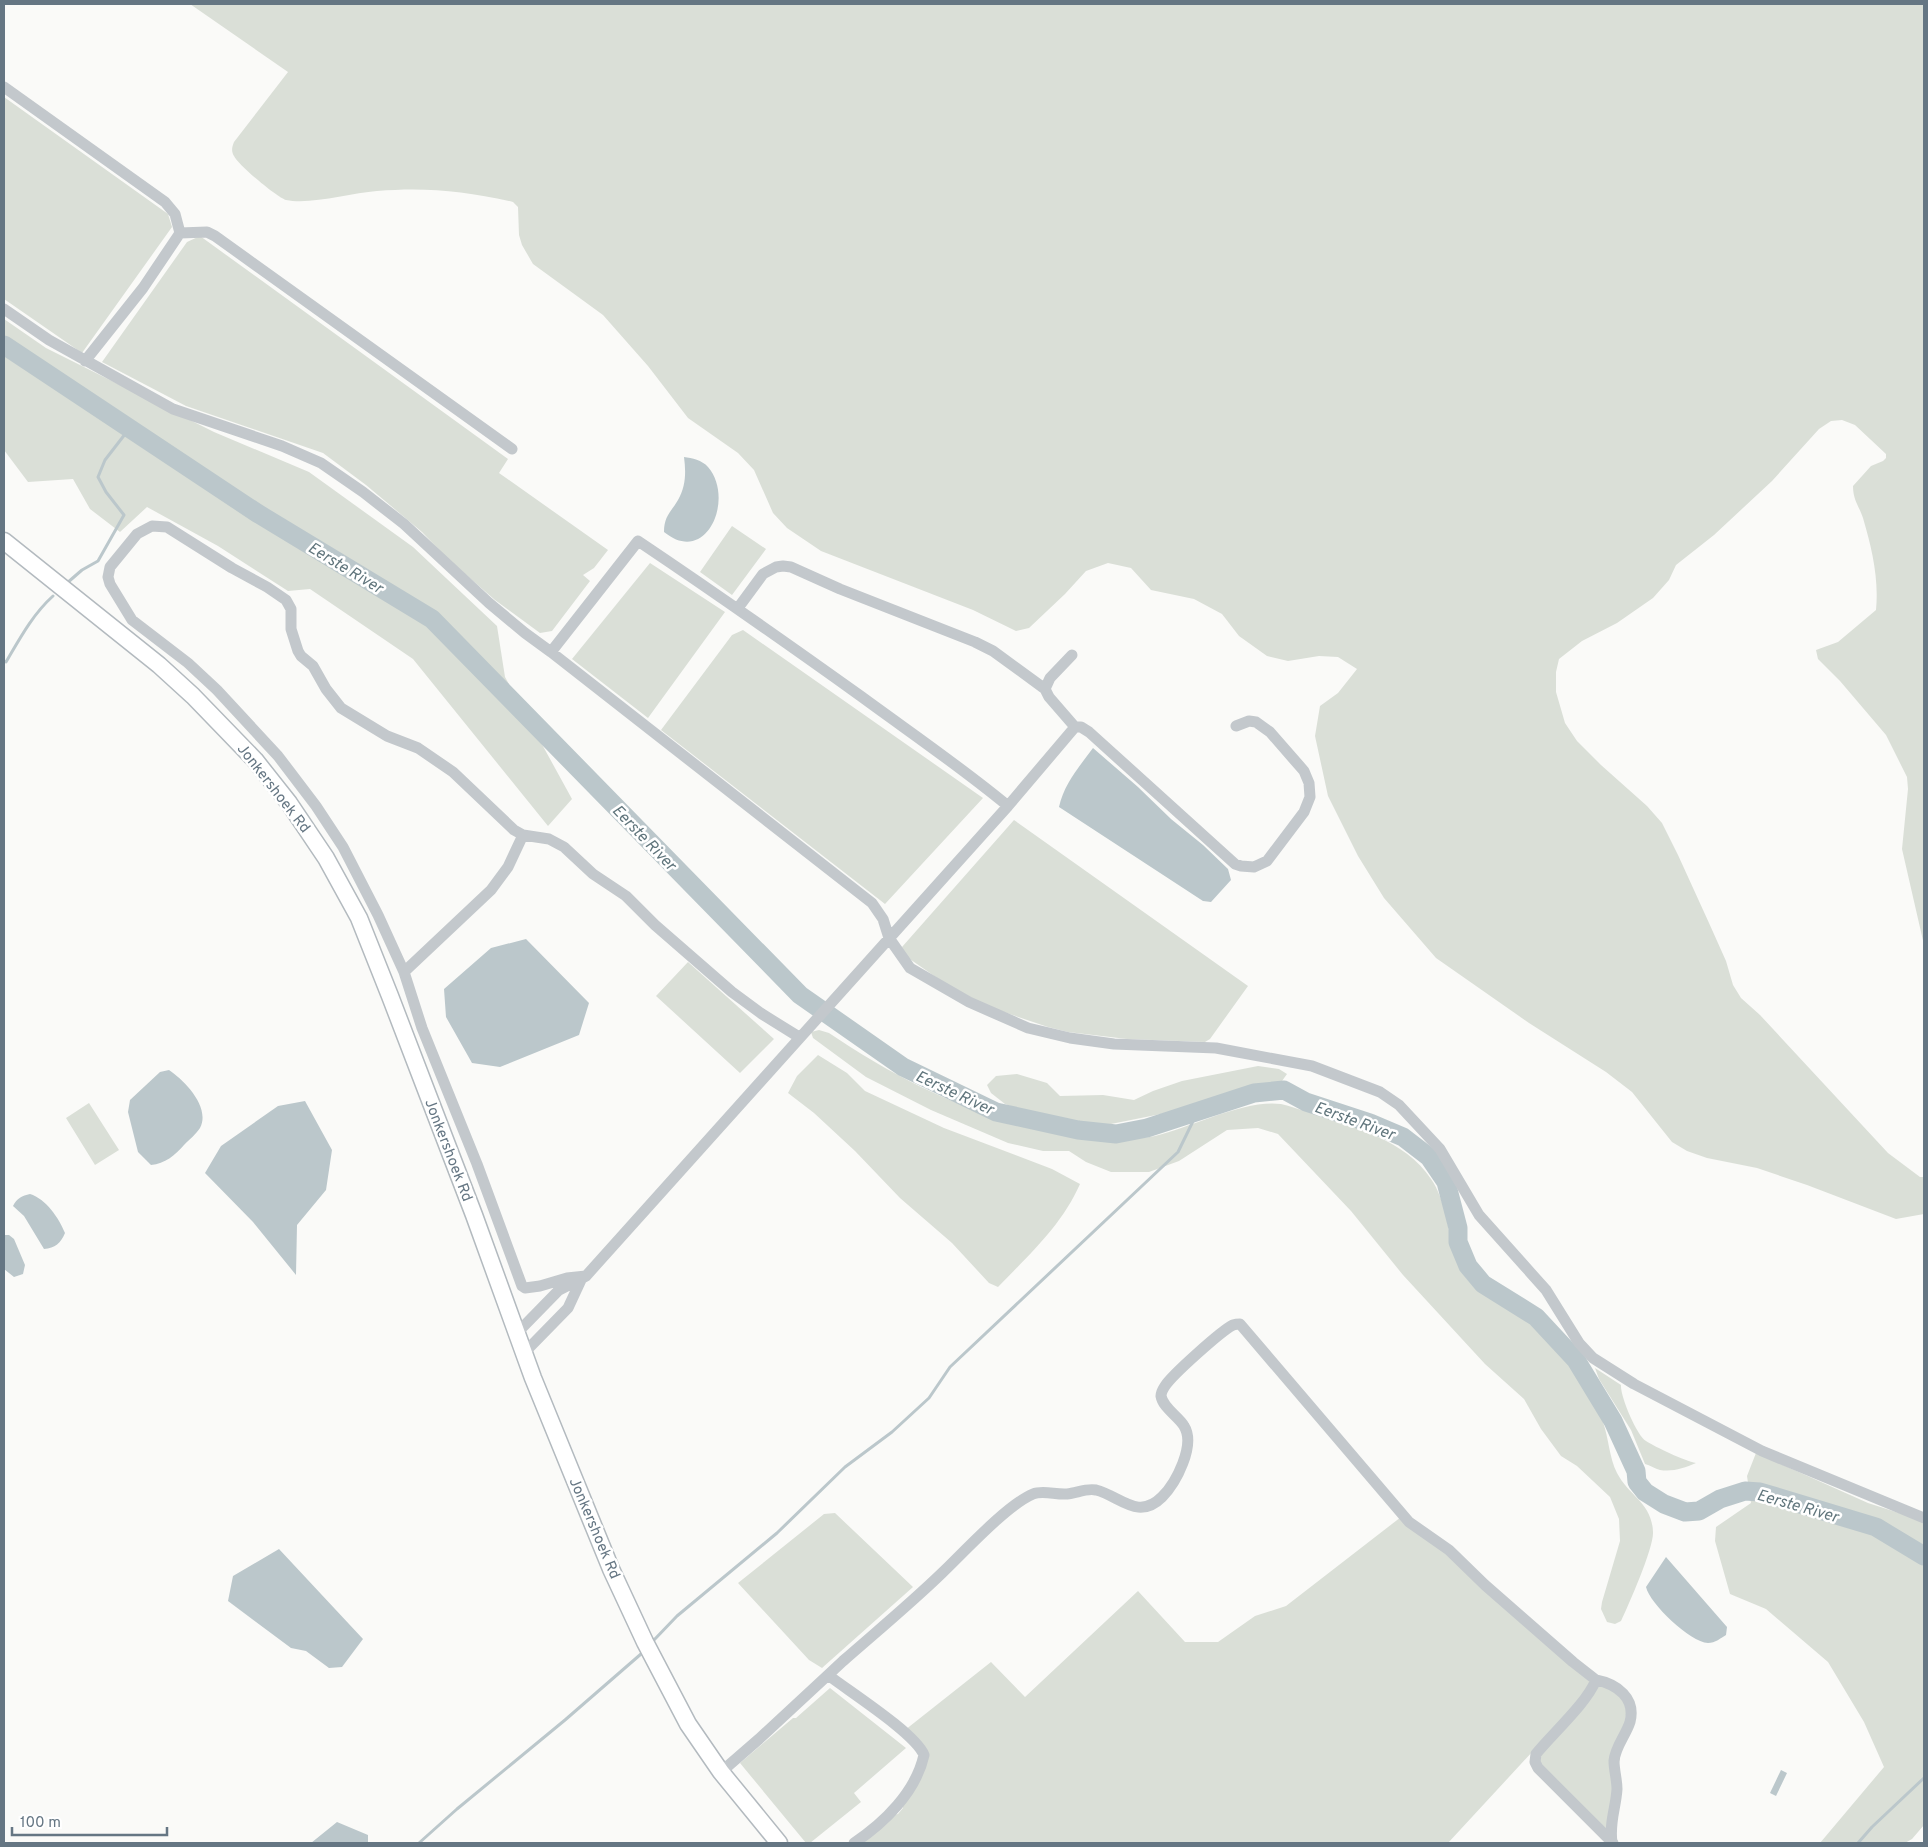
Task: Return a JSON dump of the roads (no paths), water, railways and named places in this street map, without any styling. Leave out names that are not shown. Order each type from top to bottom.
[{"type":"street","points":[[4,87],[165,202],[175,214],[180,233],[143,288],[85,361]]},
{"type":"street","points":[[180,233],[207,232],[215,236],[512,449]]},
{"type":"street","points":[[4,309],[49,340],[173,409],[282,446],[321,463],[363,492],[404,524],[489,603],[872,903],[883,919],[890,938],[904,961],[917,972],[969,1002],[1028,1028],[1070,1038],[1114,1044],[1216,1048],[1312,1066],[1380,1092],[1399,1105],[1440,1149],[1479,1215],[1546,1290],[1579,1343],[1593,1358],[1634,1384],[1762,1451],[1924,1518]]},
{"type":"street","points":[[584,1278],[567,1278],[532,1288],[522,1286],[480,1173],[422,1028],[404,972],[378,915],[343,847],[297,780],[278,756],[188,663],[143,629],[128,615],[108,577],[110,567],[125,547],[144,529],[158,526],[167,528],[286,600],[291,609],[291,629],[300,656],[313,666],[326,689],[341,708],[387,736],[418,748],[453,772],[514,830],[523,835],[548,839],[564,847],[593,874],[626,896],[655,925],[732,992],[798,1037]]},
{"type":"street","name":"Jonkershoek Rd","points":[[4,541],[159,665],[193,696],[255,760],[289,802],[326,858],[358,918],[390,996],[524,1353],[611,1569],[645,1642],[688,1724],[721,1772],[779,1843]]},
{"type":"street","points":[[551,652],[638,541],[738,608],[972,776],[1008,806]]},
{"type":"street","points":[[738,608],[763,574],[776,567],[791,567],[993,651],[1046,689],[1049,698],[1075,727],[1081,727],[1088,732],[1235,864],[1254,867],[1267,861],[1304,812],[1310,797],[1309,783],[1304,771],[1260,723],[1249,721],[1236,726]]},
{"type":"street","points":[[1046,689],[1050,678],[1072,655]]},
{"type":"street","points":[[524,1353],[568,1308],[584,1278],[750,1096],[798,1037],[1008,806],[1075,727]]},
{"type":"street","points":[[404,972],[491,890],[508,867],[523,835]]},
{"type":"street","points":[[517,1333],[559,1290],[584,1278]]},
{"type":"street","points":[[721,1772],[1004,1516],[1031,1495],[1041,1493],[1069,1494],[1094,1490],[1137,1507],[1154,1504],[1161,1498],[1173,1485],[1186,1454],[1188,1444],[1184,1426],[1165,1405],[1162,1391],[1170,1380],[1230,1327],[1237,1324],[1243,1327],[1409,1522],[1449,1550],[1485,1585],[1573,1662],[1596,1680],[1617,1687],[1626,1695],[1631,1712],[1630,1722],[1614,1760],[1617,1788],[1612,1818],[1612,1843]]},
{"type":"street","points":[[828,1675],[899,1728],[919,1746],[924,1755],[919,1770],[901,1800],[882,1821],[854,1843]]},
{"type":"street","points":[[1596,1680],[1593,1687],[1536,1754],[1534,1762],[1612,1843]]},
{"type":"waterway","name":"Eerste River","points":[[4,345],[257,513],[432,619],[800,995],[903,1067],[996,1112],[1078,1130],[1116,1134],[1147,1128],[1254,1093],[1284,1090],[1306,1102],[1370,1123],[1403,1137],[1429,1157],[1446,1182],[1458,1228],[1458,1242],[1468,1266],[1483,1284],[1536,1317],[1576,1360],[1613,1421],[1636,1471],[1637,1482],[1645,1492],[1664,1504],[1685,1512],[1699,1511],[1720,1499],[1745,1491],[1760,1492],[1876,1527],[1924,1556]]},
{"type":"waterway","points":[[67,583],[82,570],[98,561],[124,515],[106,492],[98,477],[105,460],[129,429]]},
{"type":"waterway","points":[[4,661],[6,662],[33,618],[53,596]]},
{"type":"waterway","points":[[654,1640],[677,1616],[777,1533],[845,1467],[892,1432],[929,1398],[950,1367],[1178,1152],[1197,1113]]},
{"type":"waterway","points":[[419,1843],[641,1654]]},
{"type":"waterway","points":[[1858,1843],[1872,1827],[1924,1778]]}]
